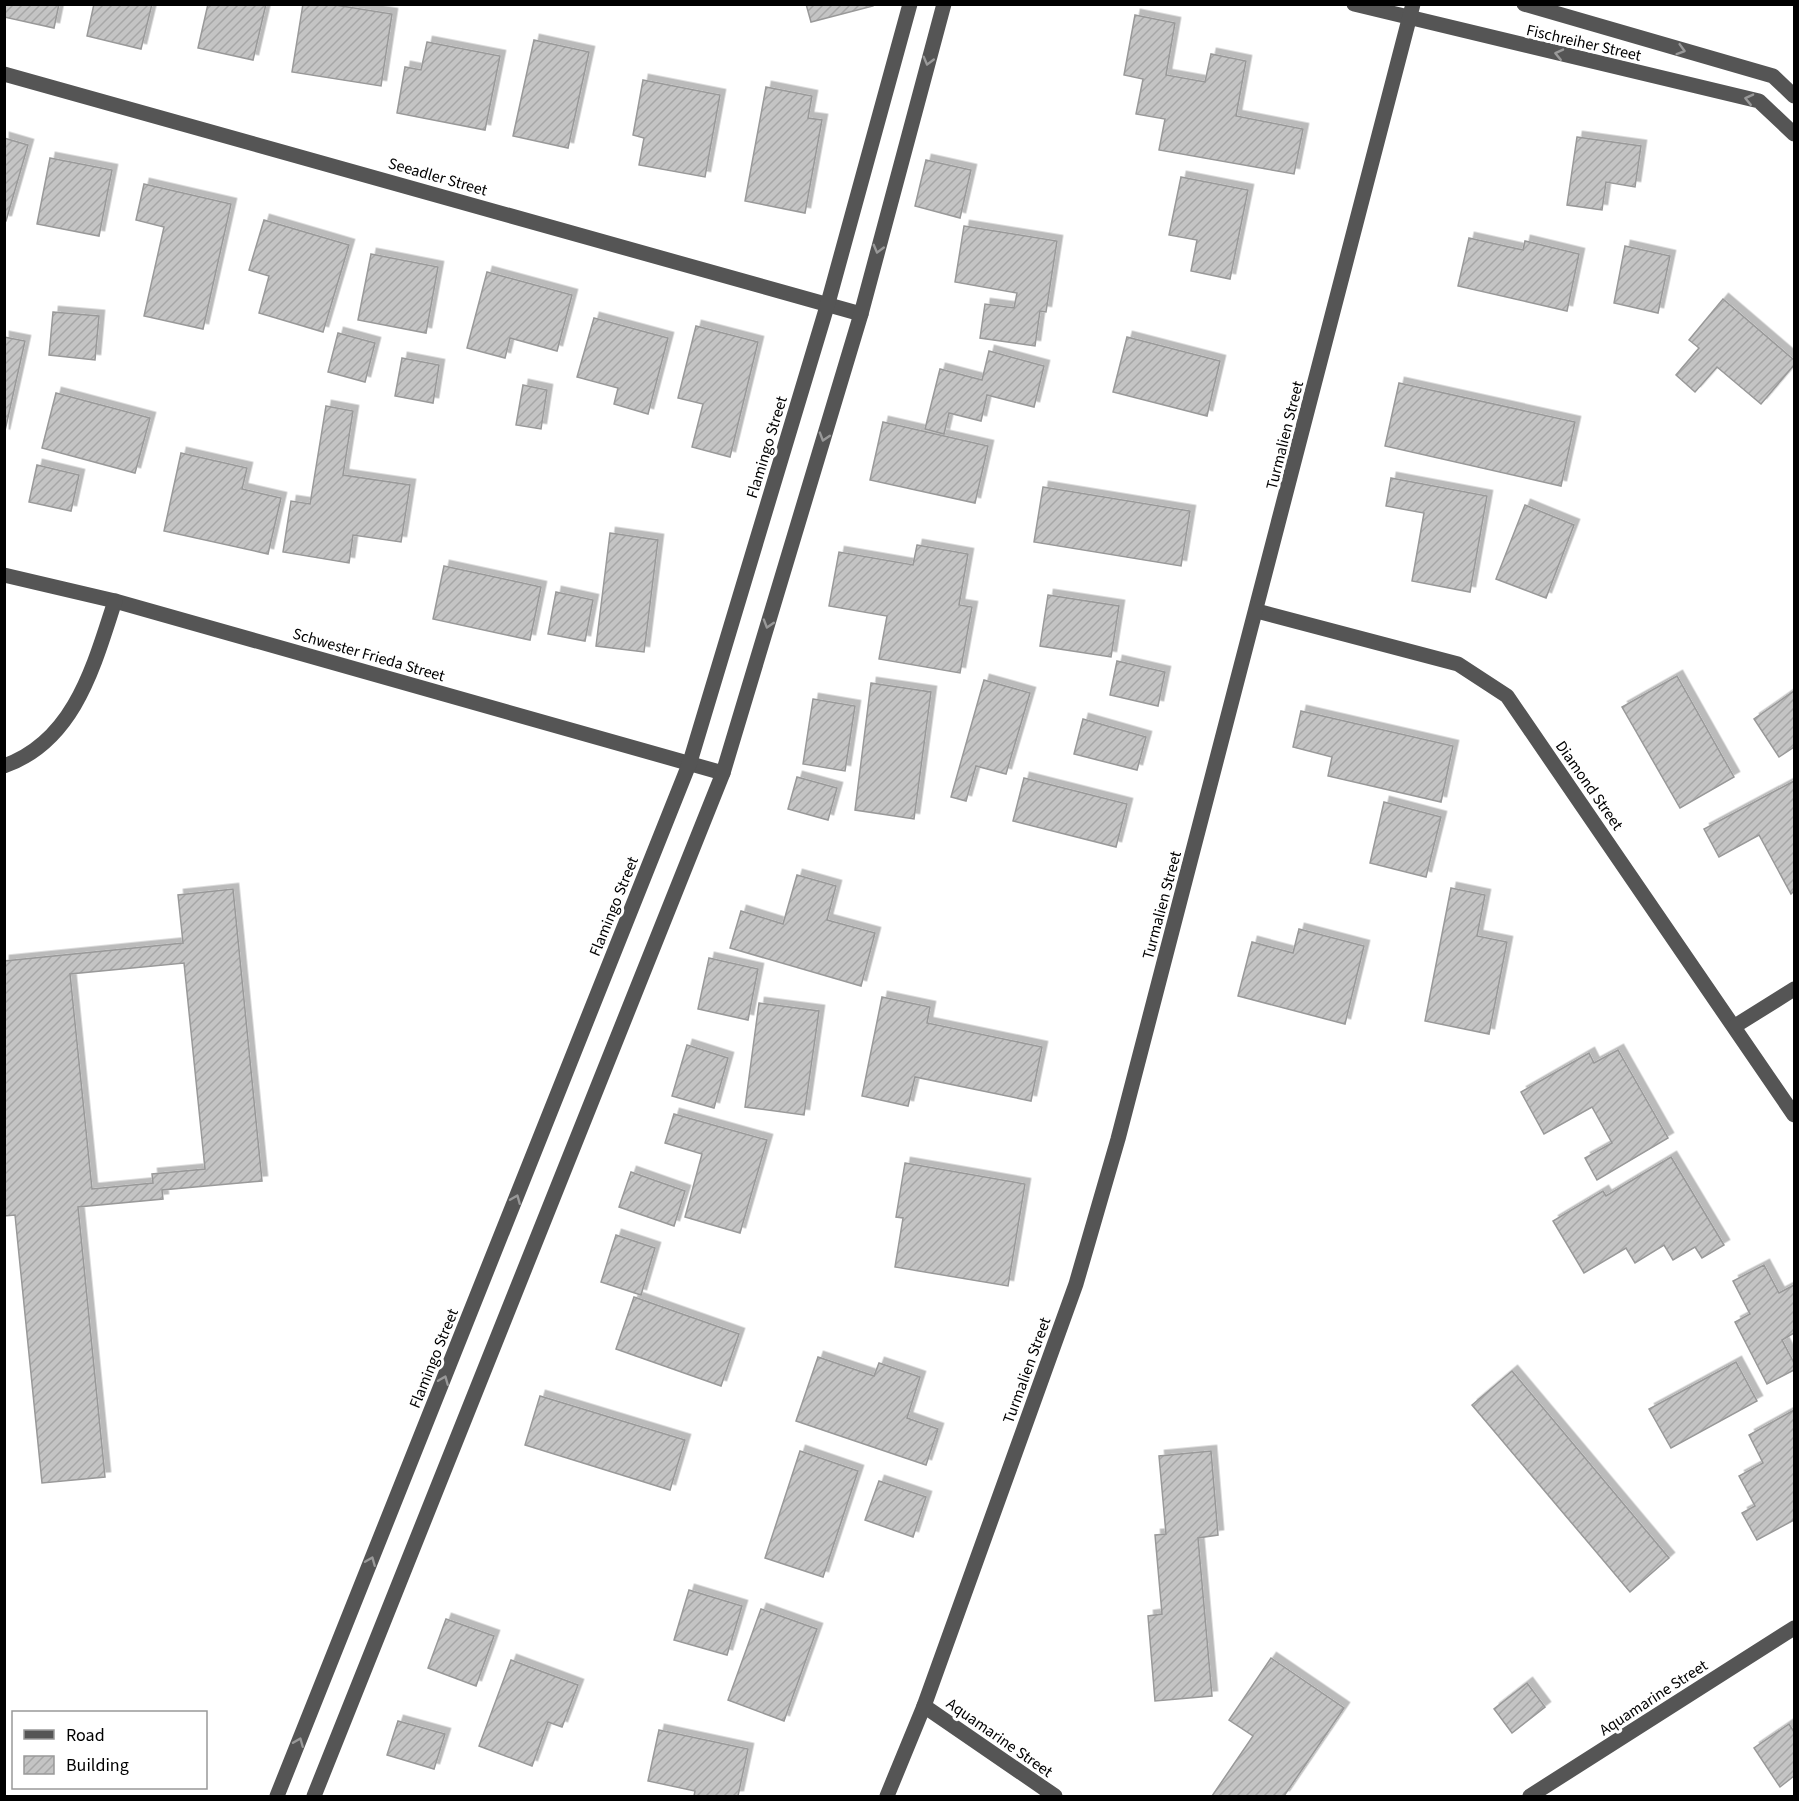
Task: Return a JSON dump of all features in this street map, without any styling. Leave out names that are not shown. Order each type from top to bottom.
[{"type":"street","name":"Flamingo Street","points":[[278,1797],[690,762],[828,303],[910,4]]},
{"type":"street","points":[[314,1797],[723,773],[861,314],[944,4]]},
{"type":"street","name":"Fischreiher Street","points":[[1354,4],[1412,12],[1759,101],[1794,134]]},
{"type":"street","name":"Fischreiher Street","points":[[1524,4],[1773,76],[1794,96]]},
{"type":"street","name":"Turmalien Street","points":[[887,1797],[924,1706],[1076,1284],[1119,1139],[1412,12]]},
{"type":"street","name":"Seeadler Street","points":[[4,74],[861,314]]},
{"type":"street","name":"Schwester Frieda Street","points":[[4,575],[115,601],[723,773]]},
{"type":"street","points":[[4,766],[41,745],[69,717],[91,674],[115,601]]},
{"type":"street","name":"Diamond Street","points":[[1257,611],[1458,664],[1507,696],[1794,1115]]},
{"type":"street","points":[[1735,1026],[1794,989]]},
{"type":"street","name":"Aquamarine Street","points":[[1530,1797],[1794,1628]]},
{"type":"street","name":"Aquamarine Street","points":[[924,1706],[1055,1797]]},
{"type":"building","points":[[4,4],[59,4],[54,28],[4,17]]},
{"type":"building","points":[[94,4],[152,4],[141,49],[87,36]]},
{"type":"building","points":[[208,4],[266,4],[253,60],[198,48]]},
{"type":"building","points":[[303,4],[329,4],[392,14],[381,86],[292,72]]},
{"type":"building","points":[[806,4],[873,4],[873,6],[811,22]]},
{"type":"building","points":[[1135,15],[1175,23],[1166,75],[1205,82],[1211,54],[1246,61],[1236,116],[1303,129],[1294,174],[1159,150],[1165,119],[1136,114],[1143,79],[1124,75]]},
{"type":"building","points":[[534,40],[589,52],[568,148],[513,136]]},
{"type":"building","points":[[427,42],[500,56],[485,130],[397,113],[405,67],[421,70]]},
{"type":"building","points":[[643,80],[720,95],[705,177],[639,165],[644,138],[633,135]]},
{"type":"building","points":[[766,87],[812,96],[808,118],[822,120],[805,213],[745,201]]},
{"type":"building","points":[[1577,137],[1641,146],[1635,187],[1606,182],[1602,210],[1567,205]]},
{"type":"building","points":[[4,138],[28,145],[6,221],[4,221]]},
{"type":"building","points":[[50,158],[112,170],[99,236],[37,224]]},
{"type":"building","points":[[926,160],[971,170],[960,218],[915,206]]},
{"type":"building","points":[[1181,177],[1248,190],[1230,279],[1191,271],[1197,240],[1169,235]]},
{"type":"building","points":[[144,184],[231,204],[203,329],[144,316],[164,227],[136,220]]},
{"type":"building","points":[[264,220],[349,245],[323,332],[259,313],[269,276],[249,270]]},
{"type":"building","points":[[964,226],[1057,241],[1046,312],[1040,311],[1035,346],[980,338],[985,304],[1014,308],[1017,293],[955,282]]},
{"type":"building","points":[[1469,238],[1523,250],[1525,241],[1579,254],[1567,311],[1458,286]]},
{"type":"building","points":[[1625,246],[1670,256],[1658,313],[1614,303]]},
{"type":"building","points":[[371,254],[438,267],[426,333],[358,320]]},
{"type":"building","points":[[487,272],[572,295],[557,351],[510,338],[505,358],[467,348]]},
{"type":"building","points":[[1723,299],[1794,360],[1794,365],[1761,404],[1717,367],[1695,392],[1676,375],[1699,348],[1689,340]]},
{"type":"building","points":[[53,312],[99,316],[95,360],[49,355]]},
{"type":"building","points":[[594,318],[668,338],[648,414],[614,404],[618,388],[577,377]]},
{"type":"building","points":[[696,326],[758,342],[730,457],[692,447],[703,404],[678,398]]},
{"type":"building","points":[[338,333],[375,343],[365,382],[328,372]]},
{"type":"building","points":[[4,337],[25,341],[4,435]]},
{"type":"building","points":[[1127,337],[1220,361],[1207,416],[1113,392]]},
{"type":"building","points":[[989,351],[1044,366],[1034,407],[987,395],[981,421],[949,413],[944,434],[925,429],[940,369],[982,380]]},
{"type":"building","points":[[402,358],[439,365],[433,403],[395,396]]},
{"type":"building","points":[[1399,383],[1575,422],[1561,486],[1385,446]]},
{"type":"building","points":[[523,385],[547,390],[541,429],[516,425]]},
{"type":"building","points":[[56,393],[150,418],[135,473],[42,448]]},
{"type":"building","points":[[326,406],[353,411],[343,475],[410,485],[401,542],[353,535],[349,563],[283,552],[291,501],[310,504]]},
{"type":"building","points":[[883,422],[988,446],[975,503],[870,480]]},
{"type":"building","points":[[181,453],[247,468],[242,489],[281,498],[268,554],[164,531]]},
{"type":"building","points":[[37,465],[79,475],[71,511],[29,502]]},
{"type":"building","points":[[1391,478],[1487,496],[1470,592],[1412,581],[1424,513],[1386,506]]},
{"type":"building","points":[[1043,487],[1190,511],[1181,566],[1034,542]]},
{"type":"building","points":[[1525,505],[1574,525],[1546,598],[1496,579]]},
{"type":"building","points":[[610,533],[658,540],[644,652],[596,646]]},
{"type":"building","points":[[917,545],[968,554],[959,605],[972,607],[960,673],[879,659],[887,616],[829,606],[839,552],[913,565]]},
{"type":"building","points":[[444,566],[541,587],[530,640],[433,619]]},
{"type":"building","points":[[556,592],[593,600],[585,641],[548,634]]},
{"type":"building","points":[[1048,595],[1119,606],[1111,657],[1040,646]]},
{"type":"building","points":[[1117,661],[1165,672],[1158,706],[1110,695]]},
{"type":"building","points":[[1677,676],[1734,777],[1680,808],[1622,707]]},
{"type":"building","points":[[984,680],[1030,693],[1006,774],[976,766],[966,801],[951,797]]},
{"type":"building","points":[[871,683],[931,692],[914,819],[855,810]]},
{"type":"building","points":[[1794,691],[1794,747],[1779,757],[1754,719]]},
{"type":"building","points":[[813,699],[855,706],[845,771],[803,764]]},
{"type":"building","points":[[1301,711],[1453,746],[1441,802],[1328,776],[1332,757],[1293,747]]},
{"type":"building","points":[[1083,719],[1146,737],[1137,770],[1074,754]]},
{"type":"building","points":[[797,777],[837,788],[828,820],[788,809]]},
{"type":"building","points":[[1024,778],[1127,804],[1116,847],[1013,821]]},
{"type":"building","points":[[1794,781],[1794,891],[1791,894],[1759,835],[1719,857],[1704,829]]},
{"type":"building","points":[[1384,802],[1441,817],[1426,877],[1370,863]]},
{"type":"building","points":[[797,875],[836,886],[827,920],[875,933],[861,986],[730,948],[741,911],[783,924]]},
{"type":"building","points":[[1451,888],[1485,895],[1477,936],[1507,942],[1489,1034],[1425,1021]]},
{"type":"building","points":[[233,889],[262,1181],[162,1190],[163,1199],[78,1207],[105,1477],[42,1483],[15,1215],[4,1216],[4,961],[183,943],[178,895]],"holes":[[[184,963],[205,1169],[152,1174],[153,1183],[92,1189],[70,974]]]},
{"type":"building","points":[[1299,929],[1364,946],[1345,1024],[1238,996],[1252,942],[1293,953]]},
{"type":"building","points":[[709,958],[758,969],[748,1020],[698,1009]]},
{"type":"building","points":[[882,997],[930,1007],[927,1023],[1042,1047],[1031,1101],[915,1077],[908,1106],[862,1096]]},
{"type":"building","points":[[759,1003],[819,1011],[804,1115],[745,1107]]},
{"type":"building","points":[[687,1045],[728,1058],[714,1108],[672,1096]]},
{"type":"building","points":[[1618,1050],[1668,1138],[1597,1180],[1585,1158],[1612,1143],[1592,1107],[1544,1134],[1521,1092],[1589,1053],[1594,1063]]},
{"type":"building","points":[[674,1114],[767,1140],[740,1233],[685,1217],[702,1154],[665,1143]]},
{"type":"building","points":[[1671,1157],[1724,1245],[1702,1258],[1695,1247],[1673,1260],[1664,1245],[1635,1263],[1626,1248],[1584,1273],[1553,1221],[1603,1191],[1606,1196]]},
{"type":"building","points":[[905,1163],[1025,1184],[1008,1286],[895,1267],[903,1218],[896,1217]]},
{"type":"building","points":[[631,1172],[685,1191],[674,1226],[619,1207]]},
{"type":"building","points":[[616,1235],[655,1248],[641,1295],[601,1282]]},
{"type":"building","points":[[1764,1265],[1779,1293],[1794,1285],[1794,1333],[1782,1340],[1794,1363],[1794,1370],[1767,1384],[1735,1322],[1750,1314],[1733,1281]]},
{"type":"building","points":[[634,1297],[739,1334],[721,1386],[616,1349]]},
{"type":"building","points":[[818,1357],[874,1376],[879,1363],[920,1377],[907,1418],[938,1429],[926,1465],[796,1421]]},
{"type":"building","points":[[1736,1362],[1757,1401],[1671,1448],[1649,1409]]},
{"type":"building","points":[[1512,1371],[1669,1558],[1630,1592],[1472,1405]]},
{"type":"building","points":[[540,1396],[685,1440],[670,1490],[525,1445]]},
{"type":"building","points":[[1794,1410],[1794,1520],[1757,1540],[1742,1513],[1755,1506],[1739,1476],[1763,1463],[1749,1435]]},
{"type":"building","points":[[800,1451],[858,1471],[823,1577],[765,1558]]},
{"type":"building","points":[[1211,1451],[1218,1535],[1198,1538],[1212,1696],[1155,1701],[1148,1616],[1162,1614],[1155,1535],[1166,1534],[1159,1456]]},
{"type":"building","points":[[879,1481],[926,1497],[913,1537],[865,1520]]},
{"type":"building","points":[[689,1590],[742,1606],[727,1655],[674,1640]]},
{"type":"building","points":[[761,1609],[817,1629],[784,1721],[728,1700]]},
{"type":"building","points":[[446,1619],[494,1636],[476,1686],[428,1668]]},
{"type":"building","points":[[1271,1658],[1344,1708],[1284,1796],[1212,1796],[1253,1736],[1229,1720]]},
{"type":"building","points":[[511,1660],[578,1685],[562,1727],[548,1722],[532,1766],[479,1746]]},
{"type":"building","points":[[1527,1683],[1545,1707],[1512,1733],[1494,1709]]},
{"type":"building","points":[[398,1721],[445,1734],[434,1769],[387,1755]]},
{"type":"building","points":[[1789,1724],[1794,1732],[1794,1776],[1780,1787],[1754,1748]]},
{"type":"building","points":[[659,1730],[748,1749],[738,1796],[694,1796],[695,1791],[648,1781]]}]
